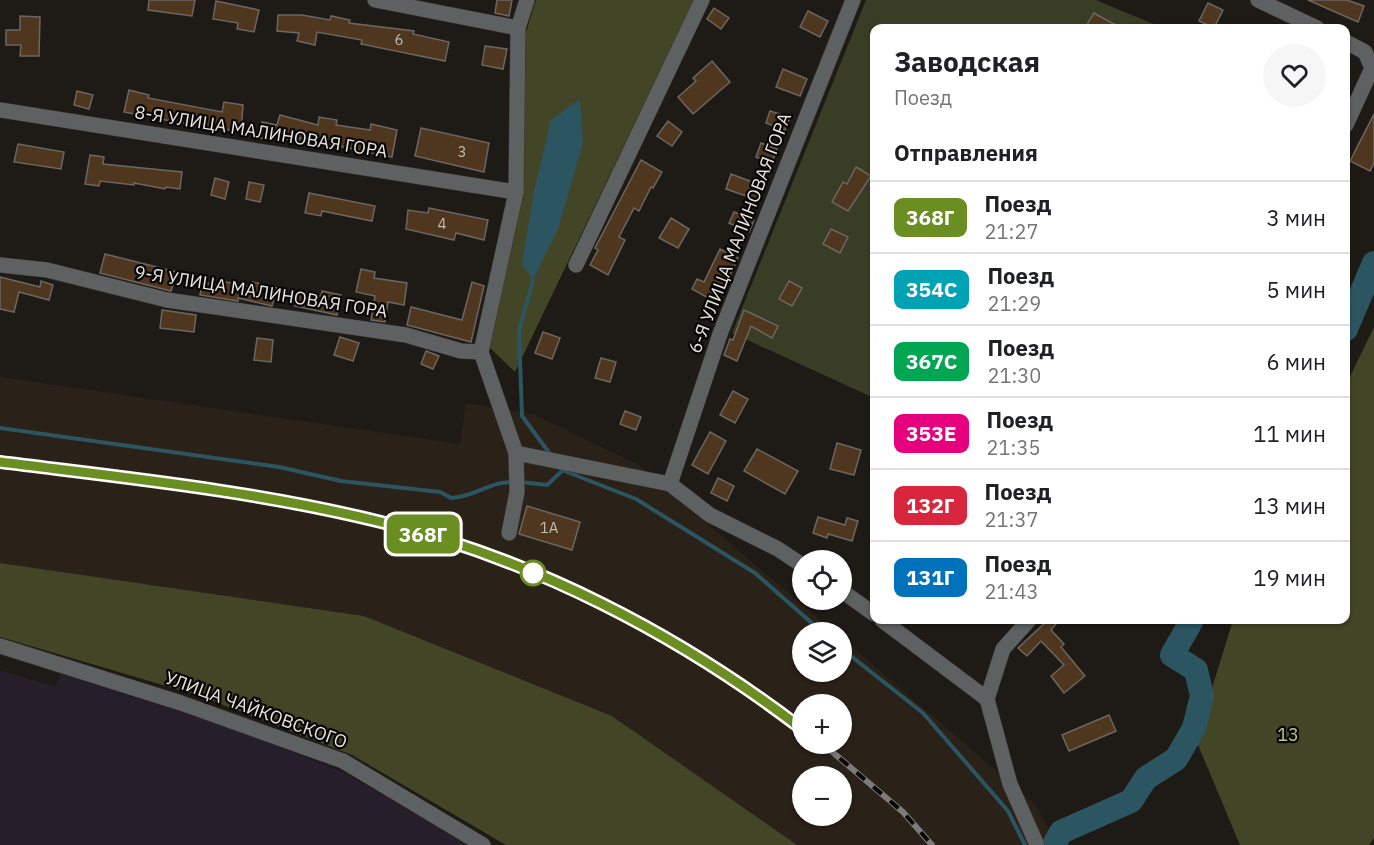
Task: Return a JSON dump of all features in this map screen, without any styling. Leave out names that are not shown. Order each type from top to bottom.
[{"type":"street","points":[[375,0],[518,28]]},
{"type":"street","points":[[508,533],[517,492],[516,453],[481,352],[516,192],[518,28],[527,0]]},
{"type":"street","points":[[576,265],[702,0]]},
{"type":"street","name":"6-Я УЛИЦА МАЛИНОВАЯ ГОРА","points":[[670,484],[720,334],[853,0]]},
{"type":"street","points":[[1258,0],[1309,24]]},
{"type":"street","points":[[1350,44],[1365,52],[1372,68],[1350,116]]},
{"type":"street","name":"8-Я УЛИЦА МАЛИНОВАЯ ГОРА","points":[[0,110],[516,192]]},
{"type":"street","name":"9-Я УЛИЦА МАЛИНОВАЯ ГОРА","points":[[0,265],[47,270],[167,300],[406,335],[461,351],[481,352]]},
{"type":"street","points":[[516,453],[670,484],[710,515],[792,558]]},
{"type":"street","points":[[852,598],[870,611]]},
{"type":"street","points":[[887,624],[987,699]]},
{"type":"street","points":[[1025,624],[1003,649],[987,699],[1010,784],[1037,845]]},
{"type":"street","name":"УЛИЦА ЧАЙКОВСКОГО","points":[[0,646],[181,703],[343,761],[483,845]]},
{"type":"shaded area","points":[[0,377],[460,444],[466,403],[533,414],[639,465],[792,596],[792,610],[808,610],[822,622],[792,622],[792,682],[852,682],[852,647],[1035,804],[1058,845],[797,845],[612,716],[364,616],[0,563]]},
{"type":"shaded area","points":[[0,670],[56,687],[60,674],[223,725],[343,772],[470,845],[0,845]]},
{"type":"green space","points":[[536,0],[694,0],[515,372],[487,345],[522,193],[526,32]]},
{"type":"green space","points":[[866,0],[1096,0],[1153,24],[870,24],[870,396],[732,333]]},
{"type":"green space","name":"13","points":[[1374,327],[1374,838],[1369,845],[1240,845],[1196,740],[1232,624],[1350,624],[1350,377]]},
{"type":"green space","points":[[0,563],[364,616],[612,716],[797,845],[506,845],[352,755],[200,696],[0,637]]},
{"type":"water","points":[[580,99],[583,143],[558,229],[533,280],[522,264],[534,191],[551,120]]},
{"type":"building","points":[[149,0],[195,0],[192,16],[148,10]]},
{"type":"building","points":[[497,0],[512,0],[509,16],[495,13]]},
{"type":"building","points":[[1308,0],[1347,0],[1364,6],[1358,22]]},
{"type":"building","points":[[216,1],[259,10],[254,32],[237,29],[238,23],[213,19]]},
{"type":"building","points":[[1208,3],[1223,10],[1216,24],[1205,24],[1199,21]]},
{"type":"building","points":[[714,8],[729,18],[721,29],[707,19]]},
{"type":"building","points":[[808,11],[828,21],[820,37],[800,27]]},
{"type":"building","points":[[1094,13],[1114,24],[1087,24]]},
{"type":"building","points":[[278,15],[302,15],[330,20],[331,16],[350,20],[349,23],[414,31],[413,34],[449,42],[445,61],[361,44],[362,40],[317,32],[315,45],[297,41],[299,33],[277,31]]},
{"type":"building","points":[[20,16],[40,17],[39,56],[20,56],[21,45],[6,45],[6,30],[20,30]]},
{"type":"building","points":[[485,46],[507,49],[503,69],[482,65]]},
{"type":"building","points":[[712,61],[730,82],[693,114],[678,97],[696,81],[693,78]]},
{"type":"building","points":[[783,69],[807,79],[800,96],[776,87]]},
{"type":"building","points":[[129,90],[149,95],[148,98],[222,112],[224,102],[243,105],[241,132],[124,112]]},
{"type":"building","points":[[77,91],[93,95],[89,109],[74,105]]},
{"type":"building","points":[[770,111],[790,117],[785,130],[766,123]]},
{"type":"building","points":[[1374,114],[1374,163],[1370,171],[1350,161]]},
{"type":"building","points":[[280,115],[318,125],[319,117],[337,120],[336,125],[370,130],[371,124],[397,130],[392,157],[300,138],[299,142],[270,135],[269,139],[259,138],[262,122],[277,125]]},
{"type":"building","points":[[668,121],[682,132],[672,146],[657,136]]},
{"type":"building","points":[[421,128],[489,143],[484,172],[415,156]]},
{"type":"building","points":[[761,143],[777,149],[772,163],[756,157]]},
{"type":"building","points":[[18,144],[64,152],[61,169],[14,162]]},
{"type":"building","points":[[90,155],[104,157],[103,164],[182,172],[180,189],[100,181],[99,186],[85,184]]},
{"type":"building","points":[[641,160],[662,172],[653,188],[651,187],[639,211],[634,208],[619,237],[625,240],[608,275],[590,265],[598,250],[595,248]]},
{"type":"building","points":[[856,167],[870,175],[848,211],[832,202],[843,182],[847,184]]},
{"type":"building","points":[[731,174],[763,186],[758,200],[726,189]]},
{"type":"building","points":[[215,178],[229,182],[225,199],[211,195]]},
{"type":"building","points":[[249,182],[264,185],[260,202],[246,199]]},
{"type":"building","points":[[309,193],[375,206],[372,221],[322,211],[321,216],[305,213]]},
{"type":"building","points":[[429,208],[488,220],[484,240],[456,233],[454,240],[406,229],[408,210],[428,213]]},
{"type":"building","points":[[734,212],[754,220],[749,232],[729,223]]},
{"type":"building","points":[[671,218],[689,229],[678,248],[659,238]]},
{"type":"building","points":[[831,229],[848,237],[840,253],[823,244]]},
{"type":"building","points":[[720,249],[738,258],[717,303],[692,289],[697,279],[704,282]]},
{"type":"building","points":[[105,254],[177,272],[171,291],[100,273]]},
{"type":"building","points":[[361,269],[375,272],[374,278],[407,283],[404,305],[388,302],[385,322],[371,320],[375,296],[356,292]]},
{"type":"building","points":[[0,277],[40,287],[41,281],[53,285],[49,300],[19,292],[14,312],[0,309]]},
{"type":"building","points":[[789,281],[802,288],[792,306],[779,299]]},
{"type":"building","points":[[203,282],[215,285],[226,282],[252,287],[253,282],[277,288],[272,306],[238,298],[238,301],[200,295]]},
{"type":"building","points":[[472,282],[484,286],[471,342],[407,325],[411,307],[462,320]]},
{"type":"building","points":[[299,291],[321,296],[322,291],[341,295],[337,315],[295,306]]},
{"type":"building","points":[[162,310],[196,315],[194,332],[160,328]]},
{"type":"building","points":[[744,310],[778,326],[772,338],[751,326],[737,361],[724,355],[730,339],[733,340]]},
{"type":"building","points":[[543,332],[560,338],[552,359],[535,353]]},
{"type":"building","points":[[340,337],[359,343],[353,361],[334,355]]},
{"type":"building","points":[[257,338],[273,340],[271,362],[254,360]]},
{"type":"building","points":[[426,351],[439,356],[433,369],[421,364]]},
{"type":"building","points":[[601,358],[616,362],[610,382],[595,378]]},
{"type":"building","points":[[733,391],[748,399],[735,423],[720,415]]},
{"type":"building","points":[[625,411],[641,417],[636,430],[620,424]]},
{"type":"building","points":[[710,432],[726,441],[708,474],[692,465]]},
{"type":"building","points":[[837,443],[861,450],[854,475],[830,469]]},
{"type":"building","points":[[757,449],[798,471],[785,494],[744,471]]},
{"type":"building","points":[[718,478],[734,486],[727,501],[711,493]]},
{"type":"building","points":[[527,506],[580,522],[572,550],[519,534]]},
{"type":"building","points":[[818,517],[845,525],[847,518],[858,521],[852,541],[828,534],[827,538],[813,533]]},
{"type":"building","points":[[1044,624],[1056,624],[1051,630],[1064,644],[1061,647],[1085,676],[1064,693],[1051,676],[1064,665],[1041,641],[1027,656],[1018,648]]},
{"type":"building","points":[[1109,715],[1116,731],[1069,751],[1062,735]]},
{"type":"waterway","points":[[1350,320],[1374,263]]},
{"type":"waterway","points":[[533,280],[519,331],[522,416],[550,454]]},
{"type":"waterway","points":[[0,428],[279,467],[341,481],[440,492],[451,498],[468,495],[497,484],[514,482]]},
{"type":"waterway","points":[[562,470],[636,499],[755,573],[811,622]]},
{"type":"waterway","points":[[521,482],[547,485],[562,471]]},
{"type":"waterway","points":[[1054,845],[1061,832],[1131,801],[1146,778],[1176,759],[1194,728],[1202,696],[1196,670],[1172,655],[1190,624]]},
{"type":"waterway","points":[[852,657],[923,713],[1008,811],[1025,845]]},
{"type":"railway","points":[[0,462],[287,502],[381,522],[494,556],[549,578],[655,631],[706,661],[792,722]]},
{"type":"railway","points":[[835,754],[903,812],[932,845]]},
{"type":"train","name":"368Г","points":[[0,462],[254,496],[318,507],[383,522],[445,541],[500,559],[564,586],[627,617],[720,670],[792,721]]}]
